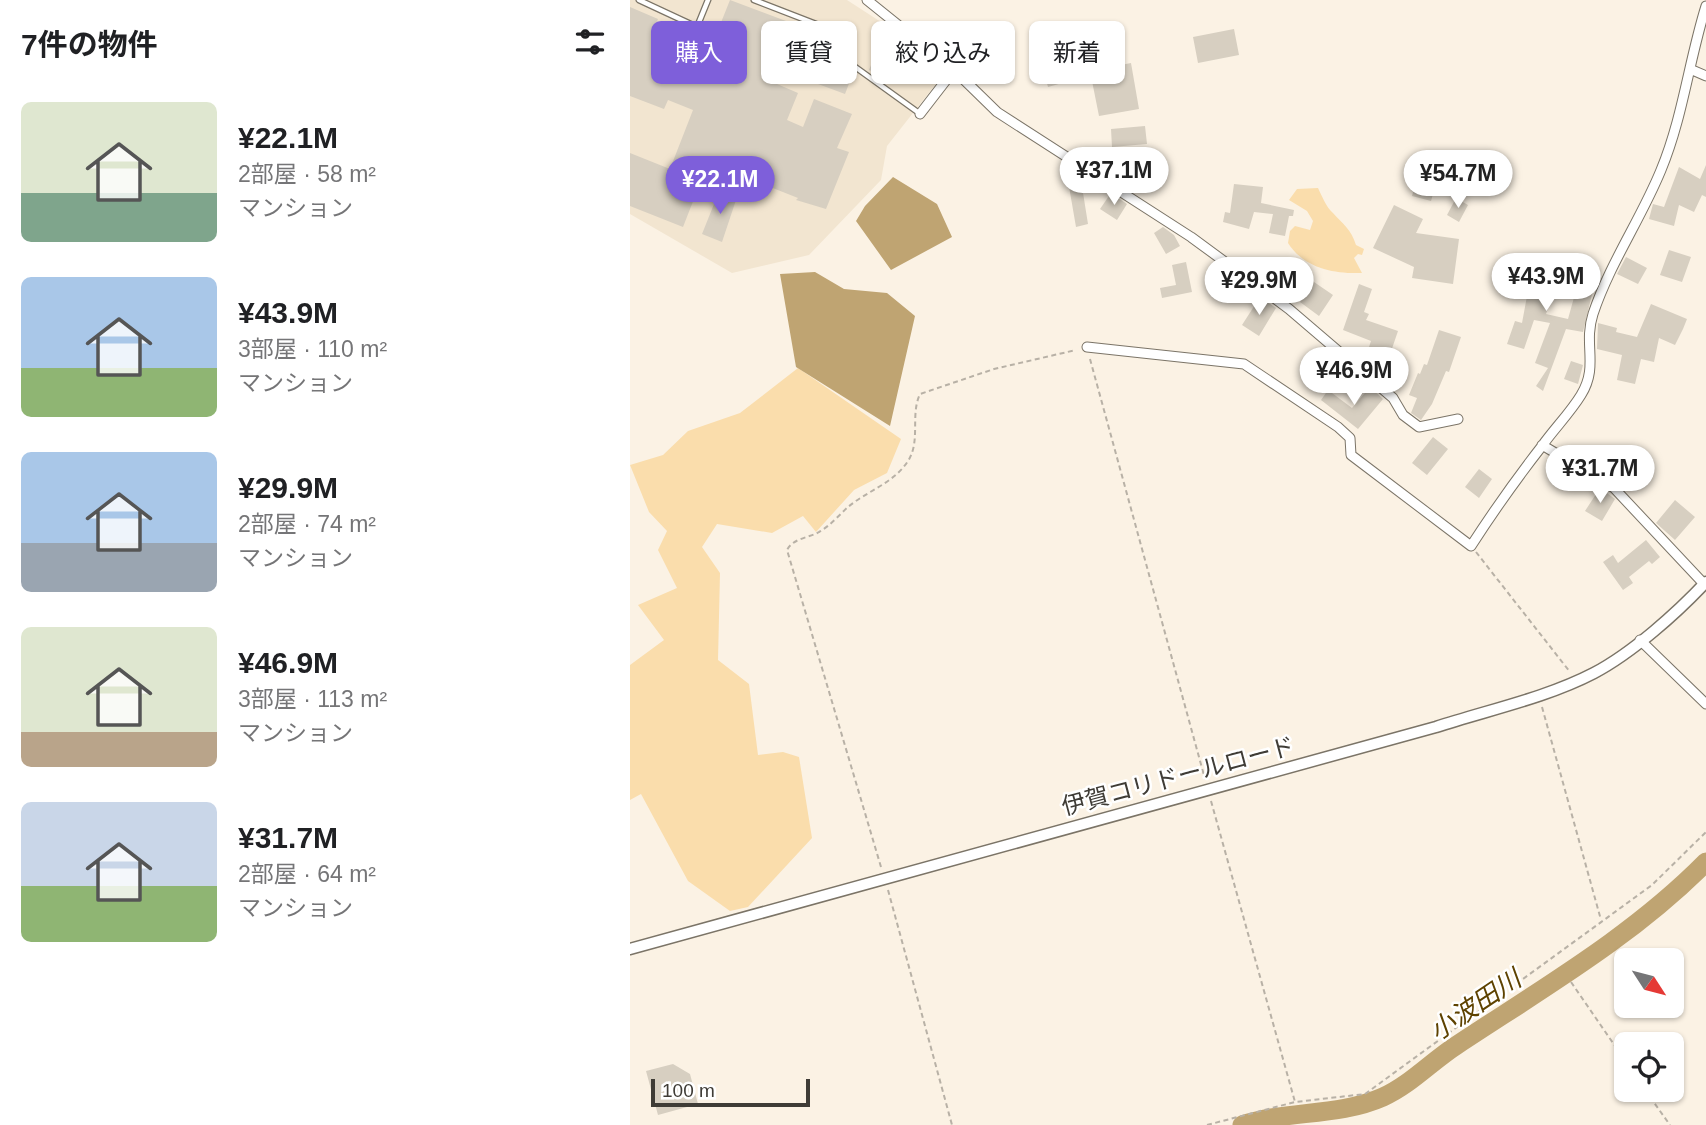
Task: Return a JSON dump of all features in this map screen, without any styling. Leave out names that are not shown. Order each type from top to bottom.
[{"type":"street","points":[[867,0],[893,21]]},
{"type":"street","points":[[1087,347],[1244,364],[1338,427],[1350,438],[1351,455],[1471,546],[1542,445],[1582,395],[1592,370],[1587,332],[1597,303],[1615,267],[1617,256],[1661,170],[1706,6]]},
{"type":"street","points":[[1689,69],[1706,76]]},
{"type":"street","points":[[920,114],[943,84]]},
{"type":"street","points":[[968,84],[997,112],[1191,237],[1289,309],[1394,398],[1403,415],[1419,427],[1458,419]]},
{"type":"street","points":[[1542,445],[1614,488],[1705,583]]},
{"type":"street","name":"伊賀コリドールロード","points":[[630,949],[1436,727],[1538,695],[1576,681],[1614,661],[1705,583]]},
{"type":"street","points":[[1640,640],[1706,704]]},
{"type":"lane","points":[[639,0],[697,27],[709,0]]},
{"type":"lane","points":[[754,0],[829,29],[835,40],[833,51],[920,114]]},
{"type":"path","points":[[952,1125],[885,878],[788,550],[797,541],[820,532],[849,506],[897,475],[909,460],[915,440],[915,403],[920,394],[994,369],[1087,347],[1295,1102]]},
{"type":"path","points":[[1471,546],[1576,681]]},
{"type":"path","points":[[1538,695],[1602,921]]},
{"type":"path","points":[[1207,1125],[1295,1102],[1366,1094],[1652,885],[1706,832]]},
{"type":"path","points":[[1571,982],[1614,1045]]},
{"type":"path","points":[[1654,1102],[1670,1125]]},
{"type":"shaded area","points":[[630,0],[847,0],[879,21],[871,21],[871,84],[936,84],[887,146],[881,180],[809,255],[732,273],[630,214]]},
{"type":"shaded area","points":[[893,177],[937,204],[952,237],[891,270],[856,221],[865,206]]},
{"type":"shaded area","points":[[1318,188],[1328,208],[1349,231],[1356,245],[1364,249],[1362,255],[1358,254],[1354,258],[1362,273],[1320,268],[1302,258],[1288,243],[1290,231],[1295,226],[1310,230],[1313,221],[1307,211],[1289,200],[1297,189]]},
{"type":"shaded area","points":[[815,272],[844,289],[887,293],[915,316],[890,426],[796,367],[780,274]]},
{"type":"shaded area","points":[[798,368],[901,439],[887,473],[854,490],[816,532],[803,516],[772,533],[717,524],[702,547],[720,573],[718,660],[749,684],[758,755],[783,752],[799,757],[812,838],[748,907],[730,911],[688,881],[641,794],[630,800],[630,665],[664,640],[638,605],[677,588],[658,550],[667,531],[649,512],[630,465],[663,455],[688,431],[740,413]]},
{"type":"building","points":[[730,0],[786,21],[761,21],[761,84],[777,84],[798,93],[787,120],[803,127],[814,99],[852,114],[837,148],[849,152],[826,209],[796,200],[798,198],[694,157],[686,175],[701,181],[683,227],[630,206],[630,153],[670,169],[693,110],[668,100],[664,109],[630,96],[630,7],[658,19],[651,21],[651,84],[747,84],[747,21],[722,21]]},
{"type":"building","points":[[1234,29],[1239,55],[1198,63],[1193,37]]},
{"type":"building","points":[[1131,63],[1139,109],[1099,116],[1093,84],[1125,84],[1125,64]]},
{"type":"building","points":[[818,84],[849,84],[845,94]]},
{"type":"building","points":[[1145,126],[1147,144],[1112,147],[1111,129]]},
{"type":"building","points":[[1706,165],[1706,197],[1702,195],[1694,212],[1679,205],[1674,226],[1649,219],[1653,204],[1664,207],[1679,167],[1700,179]]},
{"type":"building","points":[[1080,174],[1088,224],[1076,227],[1067,175]]},
{"type":"building","points":[[1416,181],[1435,187],[1431,201],[1412,196]]},
{"type":"building","points":[[1234,184],[1263,187],[1261,203],[1294,210],[1293,216],[1289,216],[1285,236],[1269,233],[1273,214],[1254,212],[1249,229],[1223,222],[1225,212],[1230,213]]},
{"type":"building","points":[[724,189],[738,194],[722,242],[702,234],[716,199],[720,200]]},
{"type":"building","points":[[1111,193],[1127,204],[1117,220],[1100,209]]},
{"type":"building","points":[[1456,198],[1468,205],[1459,222],[1447,215]]},
{"type":"building","points":[[1394,205],[1423,219],[1416,233],[1459,239],[1453,284],[1412,278],[1414,267],[1373,248]]},
{"type":"building","points":[[1163,227],[1174,235],[1180,246],[1166,254],[1154,233]]},
{"type":"building","points":[[1669,250],[1691,257],[1682,282],[1660,275]]},
{"type":"building","points":[[1626,257],[1647,268],[1638,284],[1617,274]]},
{"type":"building","points":[[1186,262],[1192,292],[1162,298],[1160,288],[1176,285],[1172,265]]},
{"type":"building","points":[[1519,262],[1539,272],[1541,267],[1561,275],[1546,314],[1568,319],[1578,283],[1594,286],[1583,332],[1566,329],[1543,391],[1536,386],[1548,368],[1535,363],[1550,323],[1534,320],[1524,349],[1507,344],[1515,321],[1522,323],[1527,296],[1507,286]]},
{"type":"building","points":[[1314,282],[1333,295],[1319,316],[1300,302]]},
{"type":"building","points":[[1359,284],[1372,289],[1364,312],[1369,314],[1366,320],[1398,331],[1386,366],[1398,371],[1394,381],[1367,367],[1370,358],[1366,356],[1371,341],[1343,330]]},
{"type":"building","points":[[1260,297],[1276,308],[1259,336],[1242,325]]},
{"type":"building","points":[[1651,304],[1687,319],[1683,329],[1675,345],[1659,338],[1654,362],[1641,359],[1635,384],[1617,380],[1622,355],[1597,349],[1598,323],[1617,328],[1616,332],[1637,337]]},
{"type":"building","points":[[1439,330],[1461,337],[1449,372],[1446,371],[1432,404],[1421,420],[1411,413],[1417,398],[1409,395],[1418,373],[1420,374],[1424,364],[1427,365]]},
{"type":"building","points":[[1571,361],[1583,365],[1578,384],[1564,379]]},
{"type":"building","points":[[1370,387],[1383,399],[1358,429],[1321,400],[1328,390],[1352,408]]},
{"type":"building","points":[[1433,437],[1448,449],[1427,475],[1412,463]]},
{"type":"building","points":[[1479,469],[1492,479],[1479,498],[1465,487]]},
{"type":"building","points":[[1600,488],[1615,499],[1602,521],[1585,511]]},
{"type":"building","points":[[1675,500],[1695,517],[1675,540],[1656,523]]},
{"type":"building","points":[[1646,540],[1660,557],[1652,564],[1649,561],[1629,577],[1633,583],[1623,590],[1603,562],[1613,555],[1618,563]]},
{"type":"building","points":[[673,1064],[690,1074],[698,1104],[658,1115],[646,1071]]},
{"type":"waterway","name":"小波田川","points":[[1242,1125],[1277,1117],[1348,1108],[1393,1092],[1448,1051],[1618,937],[1678,889],[1706,862]]}]
